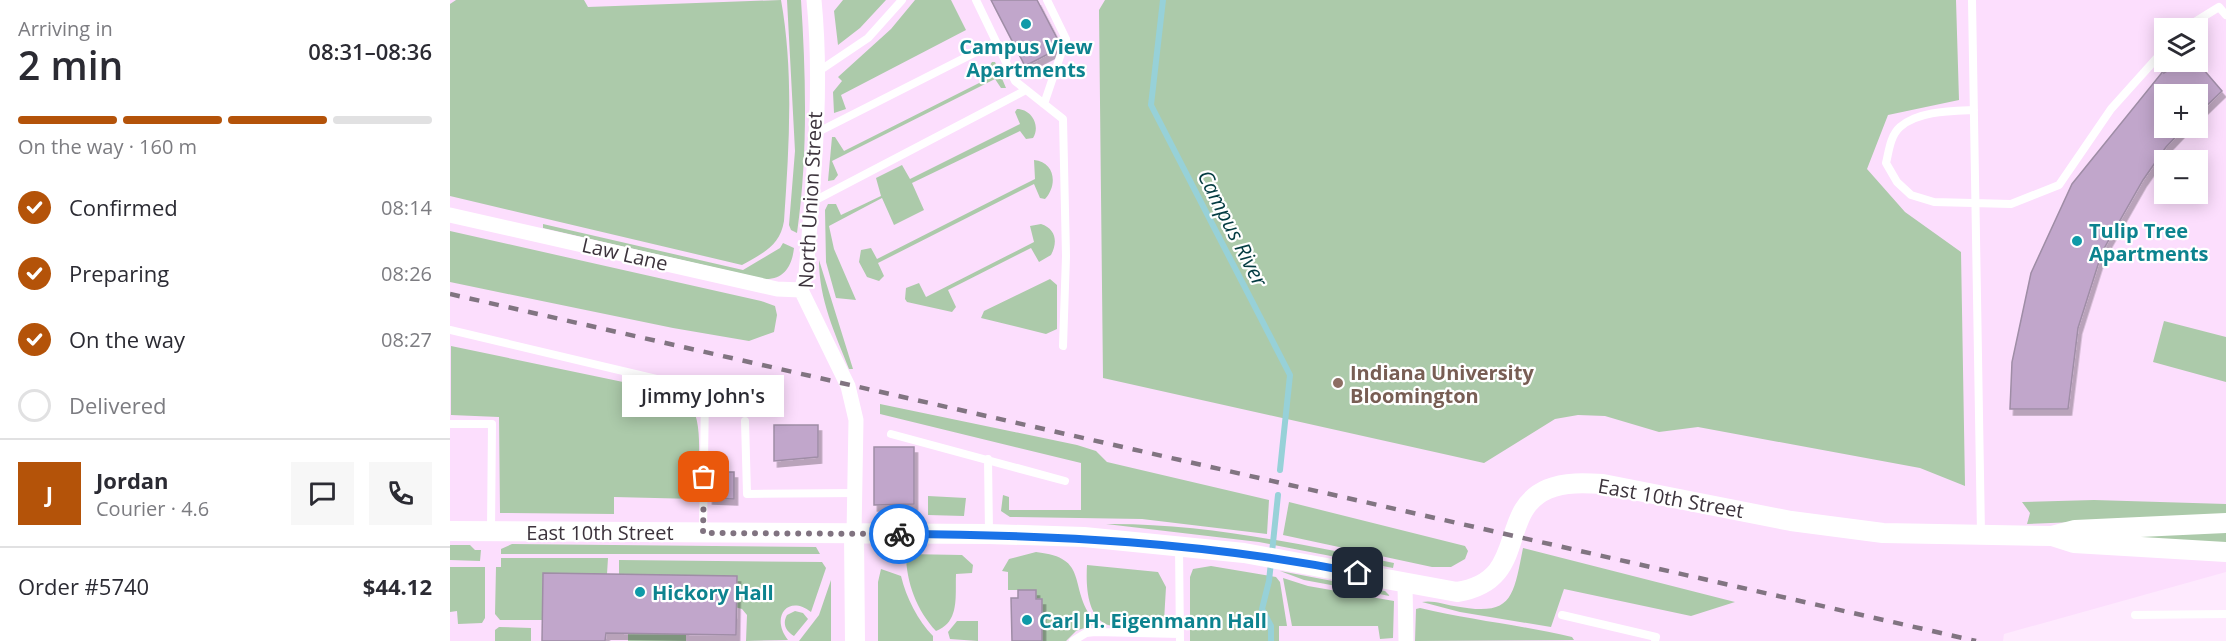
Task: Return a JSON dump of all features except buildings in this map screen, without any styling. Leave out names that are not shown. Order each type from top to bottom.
[{"type":"street","name":"North Union Street","points":[[814,0],[818,72],[806,274],[801,290],[848,386],[856,420],[855,641]]},
{"type":"street","name":"Law Lane","points":[[450,215],[777,289],[801,290]]},
{"type":"street","name":"East 10th Street","points":[[450,531],[989,534],[1084,537],[1267,556],[1405,584],[1457,592],[1481,586],[1506,560],[1518,521],[1530,501],[1548,489],[1576,484],[1616,486],[1791,521],[1883,533],[2052,536],[2075,530],[2226,523]]},
{"type":"street","name":"East 10th Street","points":[[2052,536],[2074,543],[2226,552]]},
{"type":"street","points":[[1405,584],[1406,641]]},
{"type":"lane","points":[[818,72],[868,38],[902,0]]},
{"type":"lane","points":[[976,0],[1015,81],[1063,119],[1066,256],[1063,346]]},
{"type":"lane","points":[[1044,104],[1066,39],[1047,0]]},
{"type":"lane","points":[[1972,0],[1982,536]]},
{"type":"lane","points":[[2201,18],[2219,7],[2226,15]]},
{"type":"lane","points":[[815,134],[996,42]]},
{"type":"lane","points":[[1974,110],[1927,115],[1900,127],[1890,143],[1886,163],[1897,182],[1911,195],[1934,202],[1975,205],[2011,204],[2059,185],[2111,109],[2154,61]]},
{"type":"lane","points":[[811,202],[1026,90]]},
{"type":"lane","points":[[450,330],[703,390],[705,394],[703,533]]},
{"type":"lane","points":[[745,421],[747,494],[855,493]]},
{"type":"lane","points":[[450,424],[492,424],[491,531]]},
{"type":"lane","points":[[891,434],[1065,482]]},
{"type":"lane","points":[[988,459],[989,534]]},
{"type":"lane","points":[[1073,641],[1086,633],[1180,637],[1179,546]]},
{"type":"lane","points":[[2135,615],[2226,614]]},
{"type":"lane","points":[[1562,615],[1656,637],[1655,641]]},
{"type":"shaded area","name":"Indiana University Bloomington","points":[[450,0],[2226,0],[2226,572],[2004,634],[2003,641],[450,641]]},
{"type":"green space","points":[[456,0],[584,0],[588,7],[781,0],[788,55],[789,138],[784,221],[779,237],[769,248],[742,265],[450,196],[450,4]]},
{"type":"green space","points":[[787,0],[801,0],[804,58],[803,175],[797,233],[791,230],[789,225],[795,151]]},
{"type":"green space","points":[[843,0],[886,0],[860,28],[838,45],[834,11]]},
{"type":"green space","points":[[915,0],[951,0],[966,30],[841,95],[846,109],[834,113],[833,92],[842,81],[838,77],[891,29]]},
{"type":"green space","points":[[1105,0],[1956,0],[1959,100],[1888,115],[1867,169],[1905,212],[1961,252],[1965,486],[1920,468],[1698,427],[1659,432],[1605,416],[1578,415],[1555,419],[1484,463],[1103,378],[1099,10]]},
{"type":"green space","points":[[995,62],[1006,88],[1001,88],[995,79],[832,161],[838,175],[834,180],[828,181],[832,137],[835,137],[844,151],[995,75],[990,65]]},
{"type":"green space","points":[[1017,109],[1027,112],[1033,119],[1036,128],[1033,138],[1026,139],[1020,131],[912,183],[924,210],[894,225],[882,198],[829,226],[834,249],[856,300],[836,298],[826,262],[825,210],[828,204],[836,204],[841,215],[881,196],[876,178],[902,165],[910,179],[1020,124],[1015,112]]},
{"type":"green space","points":[[1034,160],[1046,165],[1052,175],[1052,187],[1045,199],[1040,198],[1034,184],[878,263],[884,276],[879,281],[867,277],[859,262],[861,250],[871,248],[877,259],[1035,179]]},
{"type":"green space","points":[[543,224],[743,270],[780,248],[783,243],[794,248],[786,271],[777,277],[764,279],[543,228]]},
{"type":"green space","points":[[1041,224],[1053,233],[1055,241],[1051,255],[1039,262],[1031,248],[948,290],[956,307],[952,312],[907,302],[905,299],[906,288],[919,283],[926,297],[1034,242],[1030,226]]},
{"type":"green space","points":[[450,231],[761,301],[775,306],[777,315],[774,332],[749,341],[673,328],[450,282]]},
{"type":"green space","points":[[819,260],[853,369],[849,369],[829,316],[822,289]]},
{"type":"green space","points":[[1050,279],[1057,285],[1057,329],[1046,334],[981,318],[984,311]]},
{"type":"green space","points":[[2164,321],[2226,337],[2226,382],[2153,362]]},
{"type":"green space","points":[[451,346],[671,392],[684,398],[694,410],[699,434],[696,499],[614,497],[614,514],[500,513],[499,417],[451,415]]},
{"type":"green space","points":[[880,404],[1077,445],[1096,451],[1107,462],[1269,500],[1267,534],[1142,519],[1010,517],[1001,511],[1003,495],[1009,497],[1009,510],[1081,510],[1081,463],[880,414]]},
{"type":"green space","points":[[928,496],[966,498],[964,516],[928,515]]},
{"type":"green space","points":[[2094,500],[2226,504],[2226,516],[2027,524],[2030,513],[2022,502]]},
{"type":"green space","points":[[1289,502],[1465,546],[1468,551],[1465,559],[1451,567],[1432,567],[1283,535]]},
{"type":"green space","points":[[1106,524],[1215,531],[1287,542],[1394,563],[1393,568],[1259,542]]},
{"type":"green space","points":[[2226,531],[2226,545],[2096,537]]},
{"type":"green space","points":[[512,544],[816,547],[820,554],[501,554],[501,549]]},
{"type":"green space","points":[[450,545],[470,545],[475,550],[481,550],[480,561],[450,560]]},
{"type":"green space","points":[[1523,548],[1735,602],[1691,616],[1564,589],[1551,627],[1460,612],[1422,602],[1473,609],[1499,606],[1512,592]]},
{"type":"green space","points":[[1036,552],[1053,555],[1064,560],[1071,567],[1086,608],[1094,621],[1095,624],[1076,631],[1066,641],[1042,641],[1042,599],[1036,599],[1036,590],[1008,590],[1008,572],[1002,571],[1009,559]]},
{"type":"green space","points":[[906,554],[962,555],[973,565],[972,573],[956,574],[956,599],[953,615],[944,627],[936,631],[923,614],[914,596],[908,575]]},
{"type":"green space","points":[[501,558],[608,558],[607,574],[543,574],[542,620],[500,620],[495,614],[496,567],[501,567]]},
{"type":"green space","points":[[619,560],[822,562],[826,568],[811,612],[803,607],[795,606],[789,607],[781,616],[783,631],[788,640],[746,641],[747,615],[742,609],[619,575]]},
{"type":"green space","points":[[1087,565],[1158,572],[1166,587],[1164,621],[1153,625],[1110,626],[1101,621],[1095,615],[1089,599]]},
{"type":"green space","points":[[1211,566],[1276,577],[1280,582],[1287,626],[1279,626],[1279,641],[1190,641],[1190,577],[1193,569]]},
{"type":"green space","points":[[450,567],[485,567],[485,618],[482,623],[458,624],[457,611],[450,612]]},
{"type":"green space","points":[[881,569],[901,576],[913,608],[933,636],[933,641],[878,641],[878,582]]},
{"type":"green space","points":[[1280,571],[1385,591],[1390,596],[1304,580]]},
{"type":"green space","points":[[1283,578],[1308,586],[1394,601],[1393,638],[1380,639],[1378,626],[1292,626]]},
{"type":"green space","points":[[831,580],[831,641],[799,641],[819,615]]},
{"type":"green space","points":[[1416,609],[1553,633],[1572,637],[1574,640],[1415,641]]},
{"type":"green space","points":[[795,611],[803,613],[808,619],[794,636],[787,630],[785,621],[787,615]]},
{"type":"green space","points":[[957,621],[978,621],[978,641],[950,639],[948,632]]},
{"type":"green space","points":[[499,627],[531,628],[531,641],[495,641],[495,630]]},
{"type":"green space","points":[[628,634],[686,634],[686,641],[628,641]]},
{"type":"waterway","name":"Campus River","points":[[1163,0],[1151,105],[1290,375],[1280,470]]},
{"type":"waterway","name":"Campus River","points":[[1271,641],[1271,626],[1262,609],[1269,581],[1278,495]]},
{"type":"railway","points":[[450,294],[1976,641]]},
{"type":"way so far","points":[[704,477],[703,533],[899,534]]},
{"type":"place","name":"Campus View Apartments","points":[[1026,24]]},
{"type":"place","name":"Tulip Tree Apartments","points":[[2077,241]]},
{"type":"place","name":"Indiana University Bloomington","points":[[1338,383]]},
{"type":"place","name":"Jimmy John's","points":[[704,477]]},
{"type":"place","name":"Hickory Hall","points":[[640,592]]},
{"type":"place","name":"Carl H. Eigenmann Hall","points":[[1027,620]]},
{"type":"route","points":[[899,534],[1084,537],[1244,553],[1358,573]]}]
